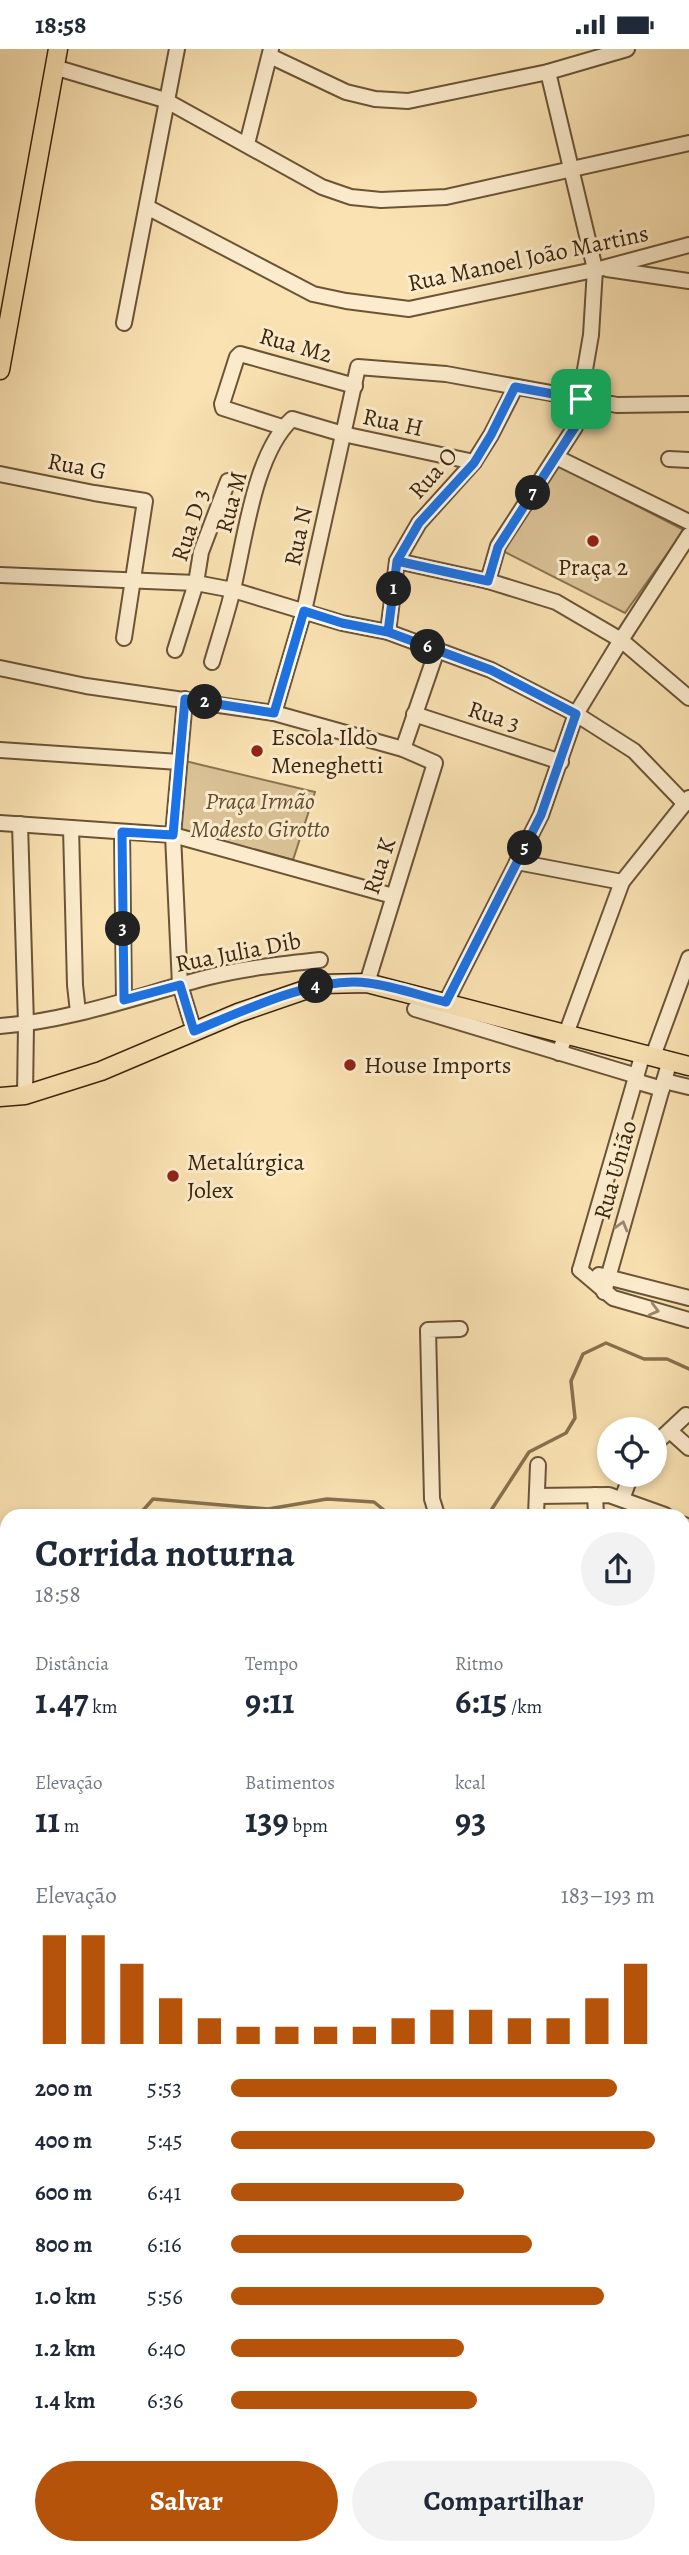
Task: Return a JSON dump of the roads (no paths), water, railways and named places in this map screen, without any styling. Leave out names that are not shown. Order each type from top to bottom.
[{"type":"main road","points":[[0,370],[2,345],[58,49]]},
{"type":"main road","points":[[0,1097],[25,1094],[101,1071],[265,1003],[322,984],[367,982],[689,1066]]},
{"type":"street","points":[[124,323],[177,49]]},
{"type":"street","points":[[247,144],[271,52],[346,92],[375,99],[408,101],[548,72],[628,49]]},
{"type":"street","points":[[54,68],[165,100],[322,187],[351,197],[381,200],[446,197],[689,143]]},
{"type":"street","points":[[488,581],[498,547],[575,427],[599,268],[548,72]]},
{"type":"street","name":"Rua Manoel João Martins","points":[[147,207],[313,294],[408,309],[599,268],[689,245]]},
{"type":"street","points":[[599,268],[689,281]]},
{"type":"street","name":"Rua M2","points":[[282,427],[223,408],[222,404],[240,354],[355,386]]},
{"type":"street","name":"Rua N","points":[[274,713],[304,611],[358,367],[446,374],[515,387]]},
{"type":"street","points":[[515,387],[617,405],[689,404]]},
{"type":"street","name":"Rua O","points":[[388,632],[397,561],[419,523],[474,463],[515,387]]},
{"type":"street","points":[[282,427],[292,419],[344,434]]},
{"type":"street","name":"Rua M","points":[[212,662],[233,590],[259,478],[282,427]]},
{"type":"street","name":"Rua H","points":[[344,434],[474,463]]},
{"type":"street","points":[[556,457],[689,522]]},
{"type":"street","points":[[669,459],[689,460]]},
{"type":"street","name":"Rua G","points":[[0,474],[145,501],[133,579]]},
{"type":"street","name":"Rua D 3","points":[[175,650],[196,583],[201,552],[228,481]]},
{"type":"street","points":[[446,1002],[541,815],[576,714],[689,535]]},
{"type":"street","points":[[397,561],[488,581],[556,602],[621,640],[688,695]]},
{"type":"street","points":[[0,575],[196,583],[233,590],[342,623],[388,632],[491,670],[576,714],[634,751],[687,801],[622,882],[559,1053]]},
{"type":"street","points":[[124,638],[133,579]]},
{"type":"street","points":[[0,668],[86,686],[274,713],[403,749],[437,650]]},
{"type":"street","points":[[185,699],[173,835],[180,985],[194,1031]]},
{"type":"street","name":"Rua 3","points":[[414,714],[561,762]]},
{"type":"street","name":"Rua K","points":[[367,982],[435,763],[403,749]]},
{"type":"street","points":[[0,750],[179,762]]},
{"type":"street","points":[[0,823],[173,835],[393,896]]},
{"type":"street","points":[[20,824],[26,1024],[25,1094]]},
{"type":"street","points":[[72,828],[78,1013]]},
{"type":"street","points":[[122,832],[124,1000]]},
{"type":"street","points":[[517,862],[622,882]]},
{"type":"street","points":[[655,1057],[689,958]]},
{"type":"street","name":"Rua Julia Dib","points":[[0,1026],[26,1024],[78,1013],[262,966],[320,960]]},
{"type":"street","points":[[415,1009],[636,1079],[689,1087]]},
{"type":"street","name":"Rua União","points":[[580,1270],[636,1079],[655,1057]]},
{"type":"street","name":"Rua União","points":[[604,1292],[663,1085],[655,1057]]},
{"type":"street","points":[[580,1270],[689,1298]]},
{"type":"street","points":[[580,1270],[618,1301],[689,1320]]},
{"type":"street","points":[[435,1509],[432,1499],[428,1330],[460,1329]]},
{"type":"street","points":[[667,1434],[686,1415]]},
{"type":"street","points":[[670,1431],[689,1448]]},
{"type":"street","points":[[536,1509],[538,1465]]},
{"type":"street","points":[[622,1499],[626,1487]]},
{"type":"street","points":[[595,1495],[596,1509]]},
{"type":"street","points":[[537,1496],[609,1495],[648,1509]]},
{"type":"waterway","points":[[492,1509],[529,1452],[566,1433],[575,1418],[571,1381],[583,1354],[606,1343],[644,1359],[667,1359],[689,1369]]},
{"type":"waterway","points":[[144,1509],[153,1499],[268,1509]]},
{"type":"waterway","points":[[268,1509],[327,1499],[374,1502],[383,1509]]},
{"type":"place","name":"Praça 2","points":[[593,541]]},
{"type":"place","name":"Escola Ildo Meneghetti","points":[[257,751]]},
{"type":"place","name":"House Imports","points":[[350,1065]]},
{"type":"place","name":"Metalúrgica Jolex","points":[[173,1176]]},
{"type":"park label","name":"Praça Irmão Modesto Girotto","points":[[260,815]]}]
